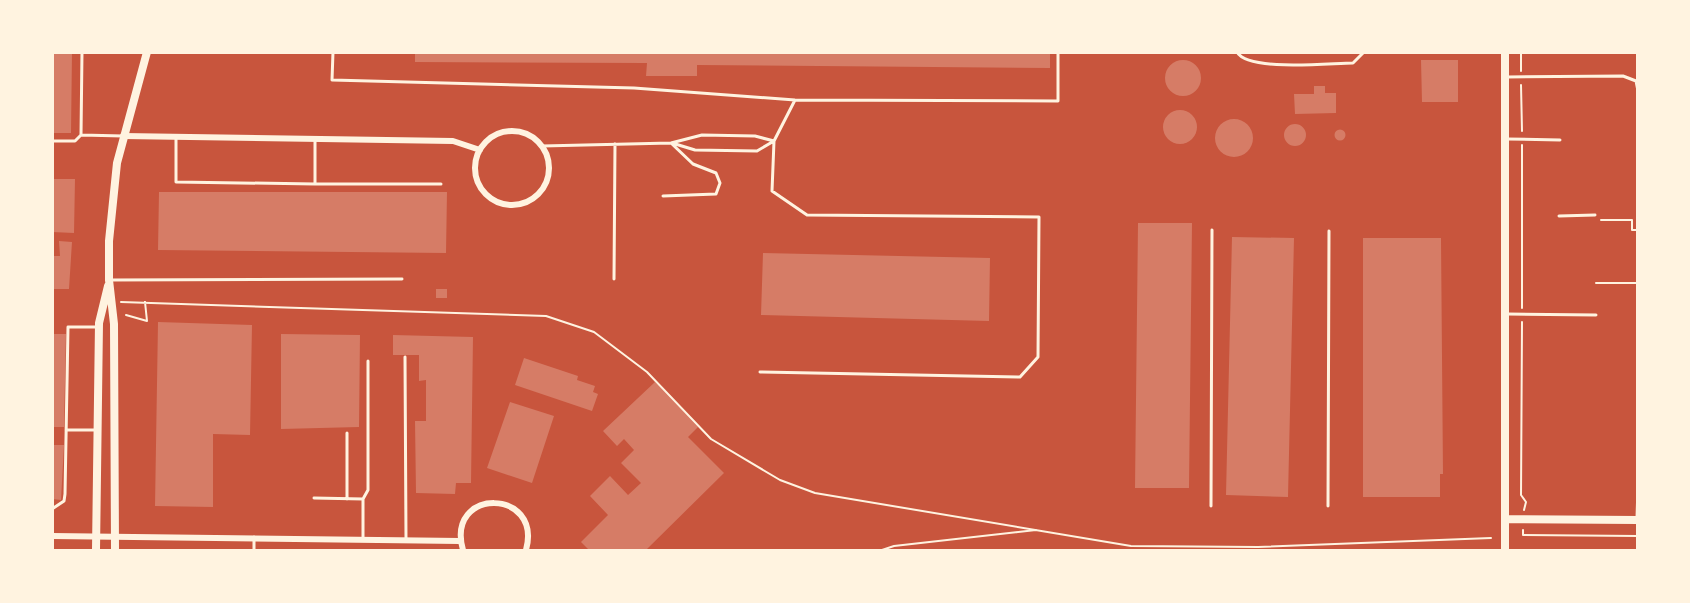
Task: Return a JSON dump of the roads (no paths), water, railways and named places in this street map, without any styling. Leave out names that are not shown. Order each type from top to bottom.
[{"type":"street","points":[[116,550],[114,324],[109,280],[109,241],[117,163],[147,52]]},
{"type":"street","points":[[1505,52],[1505,550]]},
{"type":"street","points":[[510,131],[533,137],[542,146],[549,163],[548,181],[532,200],[521,205],[508,206],[486,195],[475,174],[480,150],[498,134],[510,131]]},
{"type":"street","points":[[123,136],[453,141],[480,150]]},
{"type":"street","points":[[96,550],[99,327],[109,280]]},
{"type":"street","points":[[463,550],[460,541],[465,519],[472,510],[494,502],[516,510],[523,518],[528,529],[526,550]]},
{"type":"street","points":[[1505,519],[1637,520]]},
{"type":"street","points":[[52,536],[363,538],[460,541]]},
{"type":"lane","points":[[52,141],[75,141],[81,135],[82,52]]},
{"type":"lane","points":[[333,52],[332,80],[634,88],[795,100],[1058,101],[1058,52]]},
{"type":"lane","points":[[1237,52],[1240,57],[1258,64],[1353,63],[1364,52]]},
{"type":"lane","points":[[1505,77],[1623,76],[1636,81],[1638,91]]},
{"type":"lane","points":[[760,372],[1020,377],[1038,357],[1039,217],[807,215],[772,191],[774,141],[795,100]]},
{"type":"lane","points":[[81,135],[123,136]]},
{"type":"lane","points":[[542,146],[671,143],[702,135],[754,136],[774,141]]},
{"type":"lane","points":[[176,137],[176,182],[441,184]]},
{"type":"lane","points":[[315,139],[315,184]]},
{"type":"lane","points":[[1505,139],[1560,140]]},
{"type":"lane","points":[[671,143],[695,150],[757,151],[774,141]]},
{"type":"lane","points":[[663,196],[716,194],[720,183],[716,173],[693,164],[671,143]]},
{"type":"lane","points":[[614,279],[615,144]]},
{"type":"lane","points":[[1559,216],[1595,215]]},
{"type":"lane","points":[[1211,506],[1212,230]]},
{"type":"lane","points":[[1328,506],[1329,231]]},
{"type":"lane","points":[[109,280],[402,279]]},
{"type":"lane","points":[[1505,314],[1596,315]]},
{"type":"lane","points":[[52,509],[64,501],[68,327],[99,327]]},
{"type":"lane","points":[[405,357],[406,539]]},
{"type":"lane","points":[[363,538],[363,499],[368,490],[368,361]]},
{"type":"lane","points":[[66,430],[98,430]]},
{"type":"lane","points":[[347,433],[347,499]]},
{"type":"lane","points":[[1637,520],[1638,486]]},
{"type":"lane","points":[[314,498],[363,499]]},
{"type":"lane","points":[[254,537],[254,550]]}]
